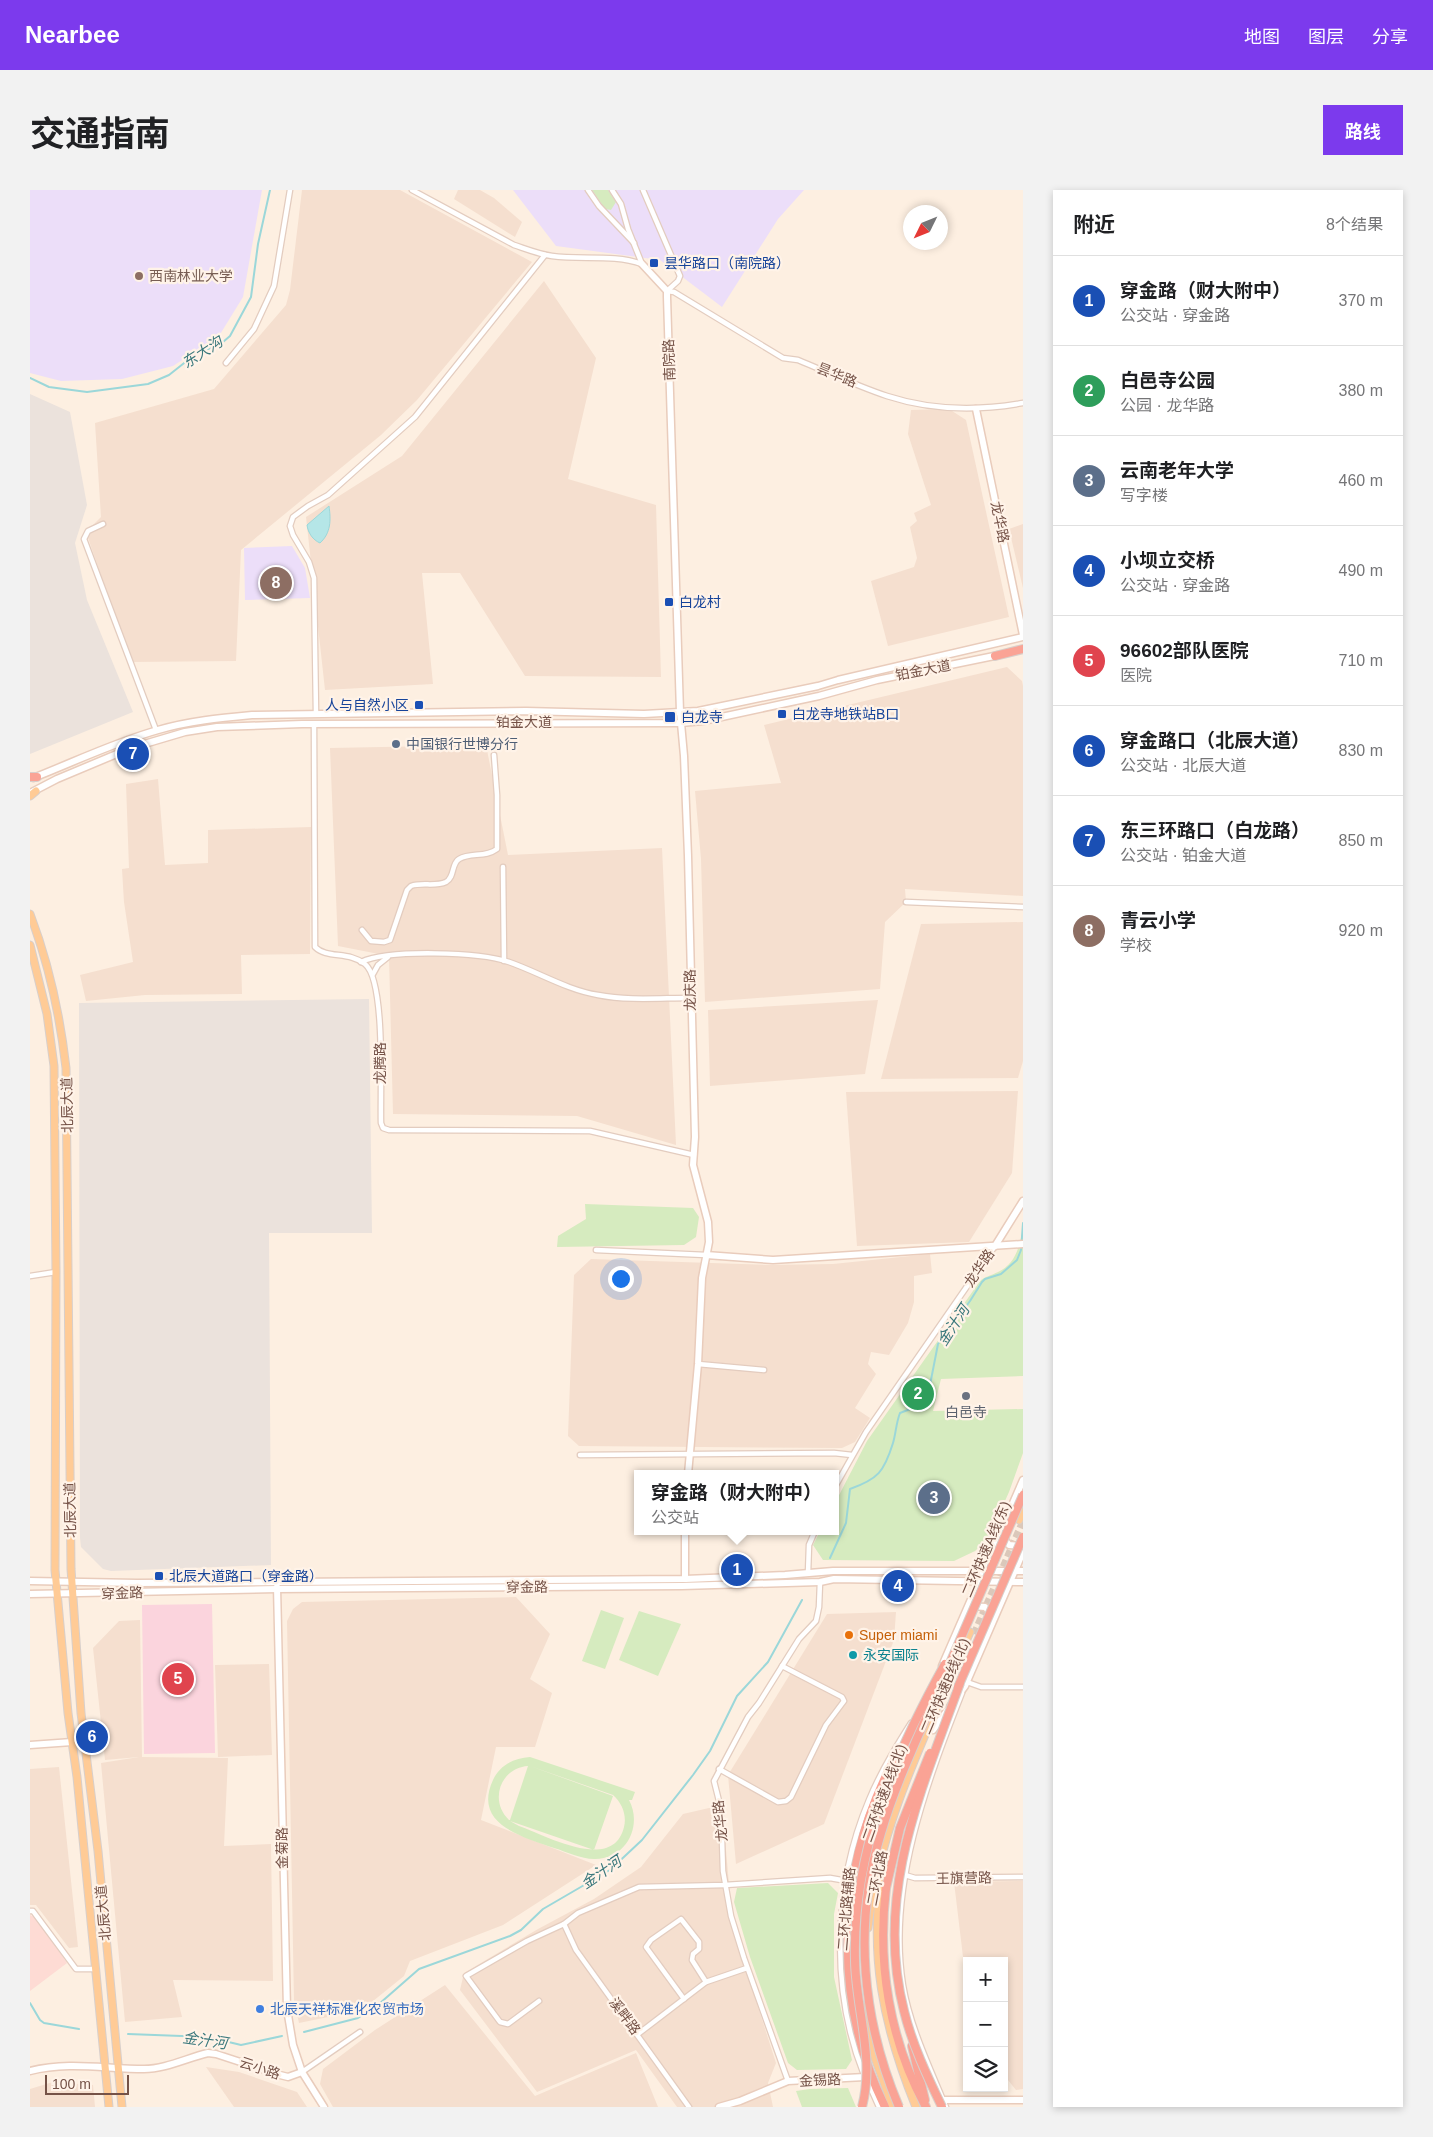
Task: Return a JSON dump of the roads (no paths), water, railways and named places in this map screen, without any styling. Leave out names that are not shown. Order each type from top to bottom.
[{"type":"highway","points":[[995,656],[1023,649]]},
{"type":"highway","name":"二环快速A线(东)","points":[[969,1613],[1023,1495]]},
{"type":"highway","name":"二环快速B线(北)","points":[[926,2107],[901,2051],[888,2000],[882,1949],[884,1899],[890,1863],[904,1816],[964,1682],[1023,1537]]},
{"type":"highway","points":[[885,2107],[866,2066],[856,2028],[850,1990],[848,1949],[850,1908],[856,1864],[864,1828],[873,1803],[969,1613]]},
{"type":"highway","name":"二环快速A线(北)","points":[[899,2107],[881,2060],[869,2007],[864,1949],[867,1896],[875,1853],[891,1804],[969,1613]]},
{"type":"highway","points":[[926,2107],[897,1975],[894,1936],[896,1900],[901,1861],[914,1810],[964,1682]]},
{"type":"highway","points":[[862,2107],[867,2064],[855,1963],[858,1895],[864,1857],[875,1820],[912,1726]]},
{"type":"highway","points":[[904,2010],[916,2048],[944,2105]]},
{"type":"main road","points":[[642,264],[667,291]]},
{"type":"main road","name":"南院路","points":[[667,291],[681,723]]},
{"type":"main road","name":"龙华路","points":[[976,409],[1023,636]]},
{"type":"main road","name":"铂金大道","points":[[32,777],[156,730],[219,718],[316,714],[526,711],[644,714],[680,712],[729,705],[818,686],[848,677],[1023,636]]},
{"type":"main road","name":"铂金大道","points":[[32,793],[57,779],[130,748],[185,732],[249,725],[681,723],[704,721],[819,696],[851,686],[995,656],[1023,652]]},
{"type":"main road","points":[[848,677],[847,684],[851,686]]},
{"type":"main road","name":"龙庆路","points":[[681,723],[688,856],[693,1165],[708,1222],[709,1242],[702,1278],[698,1364],[688,1470]]},
{"type":"main road","name":"北辰大道","points":[[30,914],[43,947],[50,975],[59,1015],[66,1068],[72,1594],[82,1713],[99,1859],[122,2107]]},
{"type":"main road","name":"北辰大道","points":[[30,945],[47,1014],[54,1066],[56,1272],[55,1555],[57,1594],[109,2107]]},
{"type":"main road","name":"龙华路","points":[[995,1246],[1023,1201]]},
{"type":"main road","points":[[706,1255],[772,1260],[1020,1244]]},
{"type":"main road","name":"二环北路辅路","points":[[941,1670],[969,1613],[979,1582],[1023,1480]]},
{"type":"main road","points":[[1022,1521],[1023,1511]]},
{"type":"main road","points":[[1002,1528],[1002,1536],[1006,1543],[1014,1547],[1023,1546]]},
{"type":"main road","points":[[685,1535],[685,1579]]},
{"type":"main road","points":[[989,1622],[1023,1552]]},
{"type":"main road","name":"穿金路","points":[[30,1581],[136,1583],[685,1579],[833,1571],[1023,1571]]},
{"type":"main road","name":"穿金路","points":[[30,1594],[674,1586],[820,1582],[834,1579],[1023,1582]]},
{"type":"main road","name":"金菊路","points":[[276,1581],[287,2009],[293,2046],[302,2072],[324,2107]]},
{"type":"main road","points":[[969,1613],[974,1606],[985,1607],[993,1615],[989,1622]]},
{"type":"main road","name":"二环北路","points":[[893,2107],[875,2058],[869,2028],[866,1983],[868,1931],[878,1872],[888,1831],[904,1787],[972,1633]]},
{"type":"main road","points":[[931,1729],[935,1689],[941,1670]]},
{"type":"main road","points":[[931,1729],[960,1694],[964,1682]]},
{"type":"main road","name":"二环北路","points":[[916,2107],[896,2055],[886,2018],[878,1972],[877,1924],[880,1883],[890,1838],[931,1729]]},
{"type":"main road","points":[[30,1745],[72,1742]]},
{"type":"main road","name":"云小路","points":[[30,2071],[43,2067],[77,2065],[146,2069],[208,2053],[288,2077],[302,2072]]},
{"type":"main road","name":"金锡路","points":[[719,2107],[740,2101],[788,2081],[865,2076]]},
{"type":"main road","points":[[944,2105],[1023,2100]]},
{"type":"street","points":[[226,363],[254,329],[274,286],[290,190]]},
{"type":"street","points":[[412,190],[514,245],[545,255],[627,259],[642,264]]},
{"type":"street","points":[[588,190],[599,206],[636,246]]},
{"type":"street","points":[[612,190],[621,204],[628,229],[642,264]]},
{"type":"street","points":[[643,190],[680,276],[678,281],[667,291]]},
{"type":"street","points":[[316,714],[314,578],[309,562],[293,536],[290,526],[291,522],[300,510],[328,495],[415,417],[545,255]]},
{"type":"street","name":"昙华路","points":[[667,291],[674,292],[783,358],[798,360],[892,397],[927,404],[976,409],[1023,403]]},
{"type":"street","points":[[102,524],[88,531],[84,539],[156,730]]},
{"type":"street","points":[[314,724],[315,947],[320,952],[354,957],[373,974],[384,960],[393,955]]},
{"type":"street","points":[[362,930],[371,941],[390,940],[407,890],[411,886],[446,882],[451,877],[456,862],[460,858],[487,855],[497,849],[497,795],[494,755]]},
{"type":"street","points":[[503,866],[504,961]]},
{"type":"street","points":[[906,902],[1023,907]]},
{"type":"street","points":[[361,962],[371,957],[426,953],[504,961],[597,995],[623,998],[690,998]]},
{"type":"street","name":"龙腾路","points":[[373,974],[380,1021],[381,1123],[383,1128],[389,1130],[590,1131],[694,1155]]},
{"type":"street","name":"龙华路","points":[[839,1479],[866,1432],[995,1246]]},
{"type":"street","points":[[596,1250],[706,1255]]},
{"type":"street","points":[[30,1276],[56,1272]]},
{"type":"street","points":[[698,1364],[764,1370]]},
{"type":"street","points":[[580,1455],[834,1453],[852,1455]]},
{"type":"street","points":[[808,1573],[809,1545],[813,1535]]},
{"type":"street","name":"龙华路","points":[[788,2081],[747,1968],[731,1916],[725,1885],[721,1809],[714,1781],[748,1717],[759,1703],[799,1639],[816,1621],[820,1607],[820,1582]]},
{"type":"street","points":[[719,1769],[778,1802],[786,1801],[791,1797],[826,1725],[844,1701],[842,1697],[782,1666]]},
{"type":"street","name":"二环北路辅路","points":[[879,2107],[865,2076],[853,2041],[843,1985],[842,1936],[847,1881],[857,1835],[875,1786],[941,1670]]},
{"type":"street","points":[[944,2105],[916,2028],[904,1985],[900,1939],[906,1875],[911,1846],[964,1682],[982,1686],[1023,1687]]},
{"type":"street","name":"王旗营路","points":[[906,1875],[915,1878],[1023,1876]]},
{"type":"street","points":[[539,2001],[508,2024],[504,2024],[500,2022],[466,1976],[527,1941],[564,1924],[578,1913],[640,1887],[725,1885],[830,1878],[847,1881]]},
{"type":"street","points":[[30,1911],[33,1911],[76,1969],[95,1969]]},
{"type":"street","points":[[684,1999],[646,1947],[651,1940],[681,1919],[699,1942],[698,1949],[693,1954],[692,1960],[706,1982]]},
{"type":"street","name":"溪畔路","points":[[564,1924],[576,1950],[689,2107]]},
{"type":"street","points":[[638,2034],[706,1982],[747,1968]]},
{"type":"street","name":"云小路","points":[[302,2072],[360,2032]]},
{"type":"water","points":[[329,506],[329,526],[324,539],[320,543],[311,536],[307,525]]},
{"type":"waterway","name":"东大沟","points":[[30,378],[49,387],[87,392],[148,384],[169,375],[193,356],[223,342],[230,336],[251,297],[258,244],[270,190]]},
{"type":"waterway","name":"金汁河","points":[[830,1558],[846,1523],[850,1489],[874,1478],[883,1468],[893,1443],[900,1413],[923,1404],[929,1390],[938,1344],[982,1282],[985,1279],[1001,1274],[1017,1260],[1021,1250],[1023,1223]]},
{"type":"waterway","name":"金汁河","points":[[304,2032],[358,2018],[379,2004],[419,1969],[510,1936],[521,1930],[543,1909],[610,1870],[642,1840],[693,1775],[710,1751],[737,1696],[768,1662],[802,1600]]},
{"type":"waterway","name":"金汁河","points":[[30,2003],[40,2020],[44,2023],[79,2029]]},
{"type":"waterway","name":"金汁河","points":[[128,2034],[208,2037],[241,2045],[282,2036]]},
{"type":"tunnel","points":[[974,1634],[1023,1521]]},
{"type":"place","name":"昙华路口（南院路）","points":[[654,263]]},
{"type":"place","name":"西南林业大学","points":[[139,276]]},
{"type":"place","name":"青云小学","points":[[276,583]]},
{"type":"place","name":"白龙村","points":[[669,602]]},
{"type":"place","name":"人与自然小区","points":[[419,705]]},
{"type":"place","name":"白龙寺地铁站B口","points":[[782,714]]},
{"type":"place","name":"白龙寺","points":[[670,717]]},
{"type":"place","name":"中国银行世博分行","points":[[396,744]]},
{"type":"place","name":"东三环路口（白龙路）","points":[[133,754]]},
{"type":"place","name":"白邑寺公园","points":[[918,1394]]},
{"type":"place","name":"白邑寺","points":[[966,1396]]},
{"type":"place","name":"云南老年大学","points":[[934,1498]]},
{"type":"place","name":"穿金路（财大附中）","points":[[737,1570]]},
{"type":"place","name":"北辰大道路口（穿金路）","points":[[159,1576]]},
{"type":"place","name":"小坝立交桥","points":[[898,1586]]},
{"type":"place","name":"Super miami","points":[[849,1635]]},
{"type":"place","name":"永安国际","points":[[853,1655]]},
{"type":"place","name":"96602部队医院","points":[[178,1679]]},
{"type":"place","name":"穿金路口（北辰大道）","points":[[92,1737]]},
{"type":"place","name":"北辰天祥标准化农贸市场","points":[[260,2009]]}]
